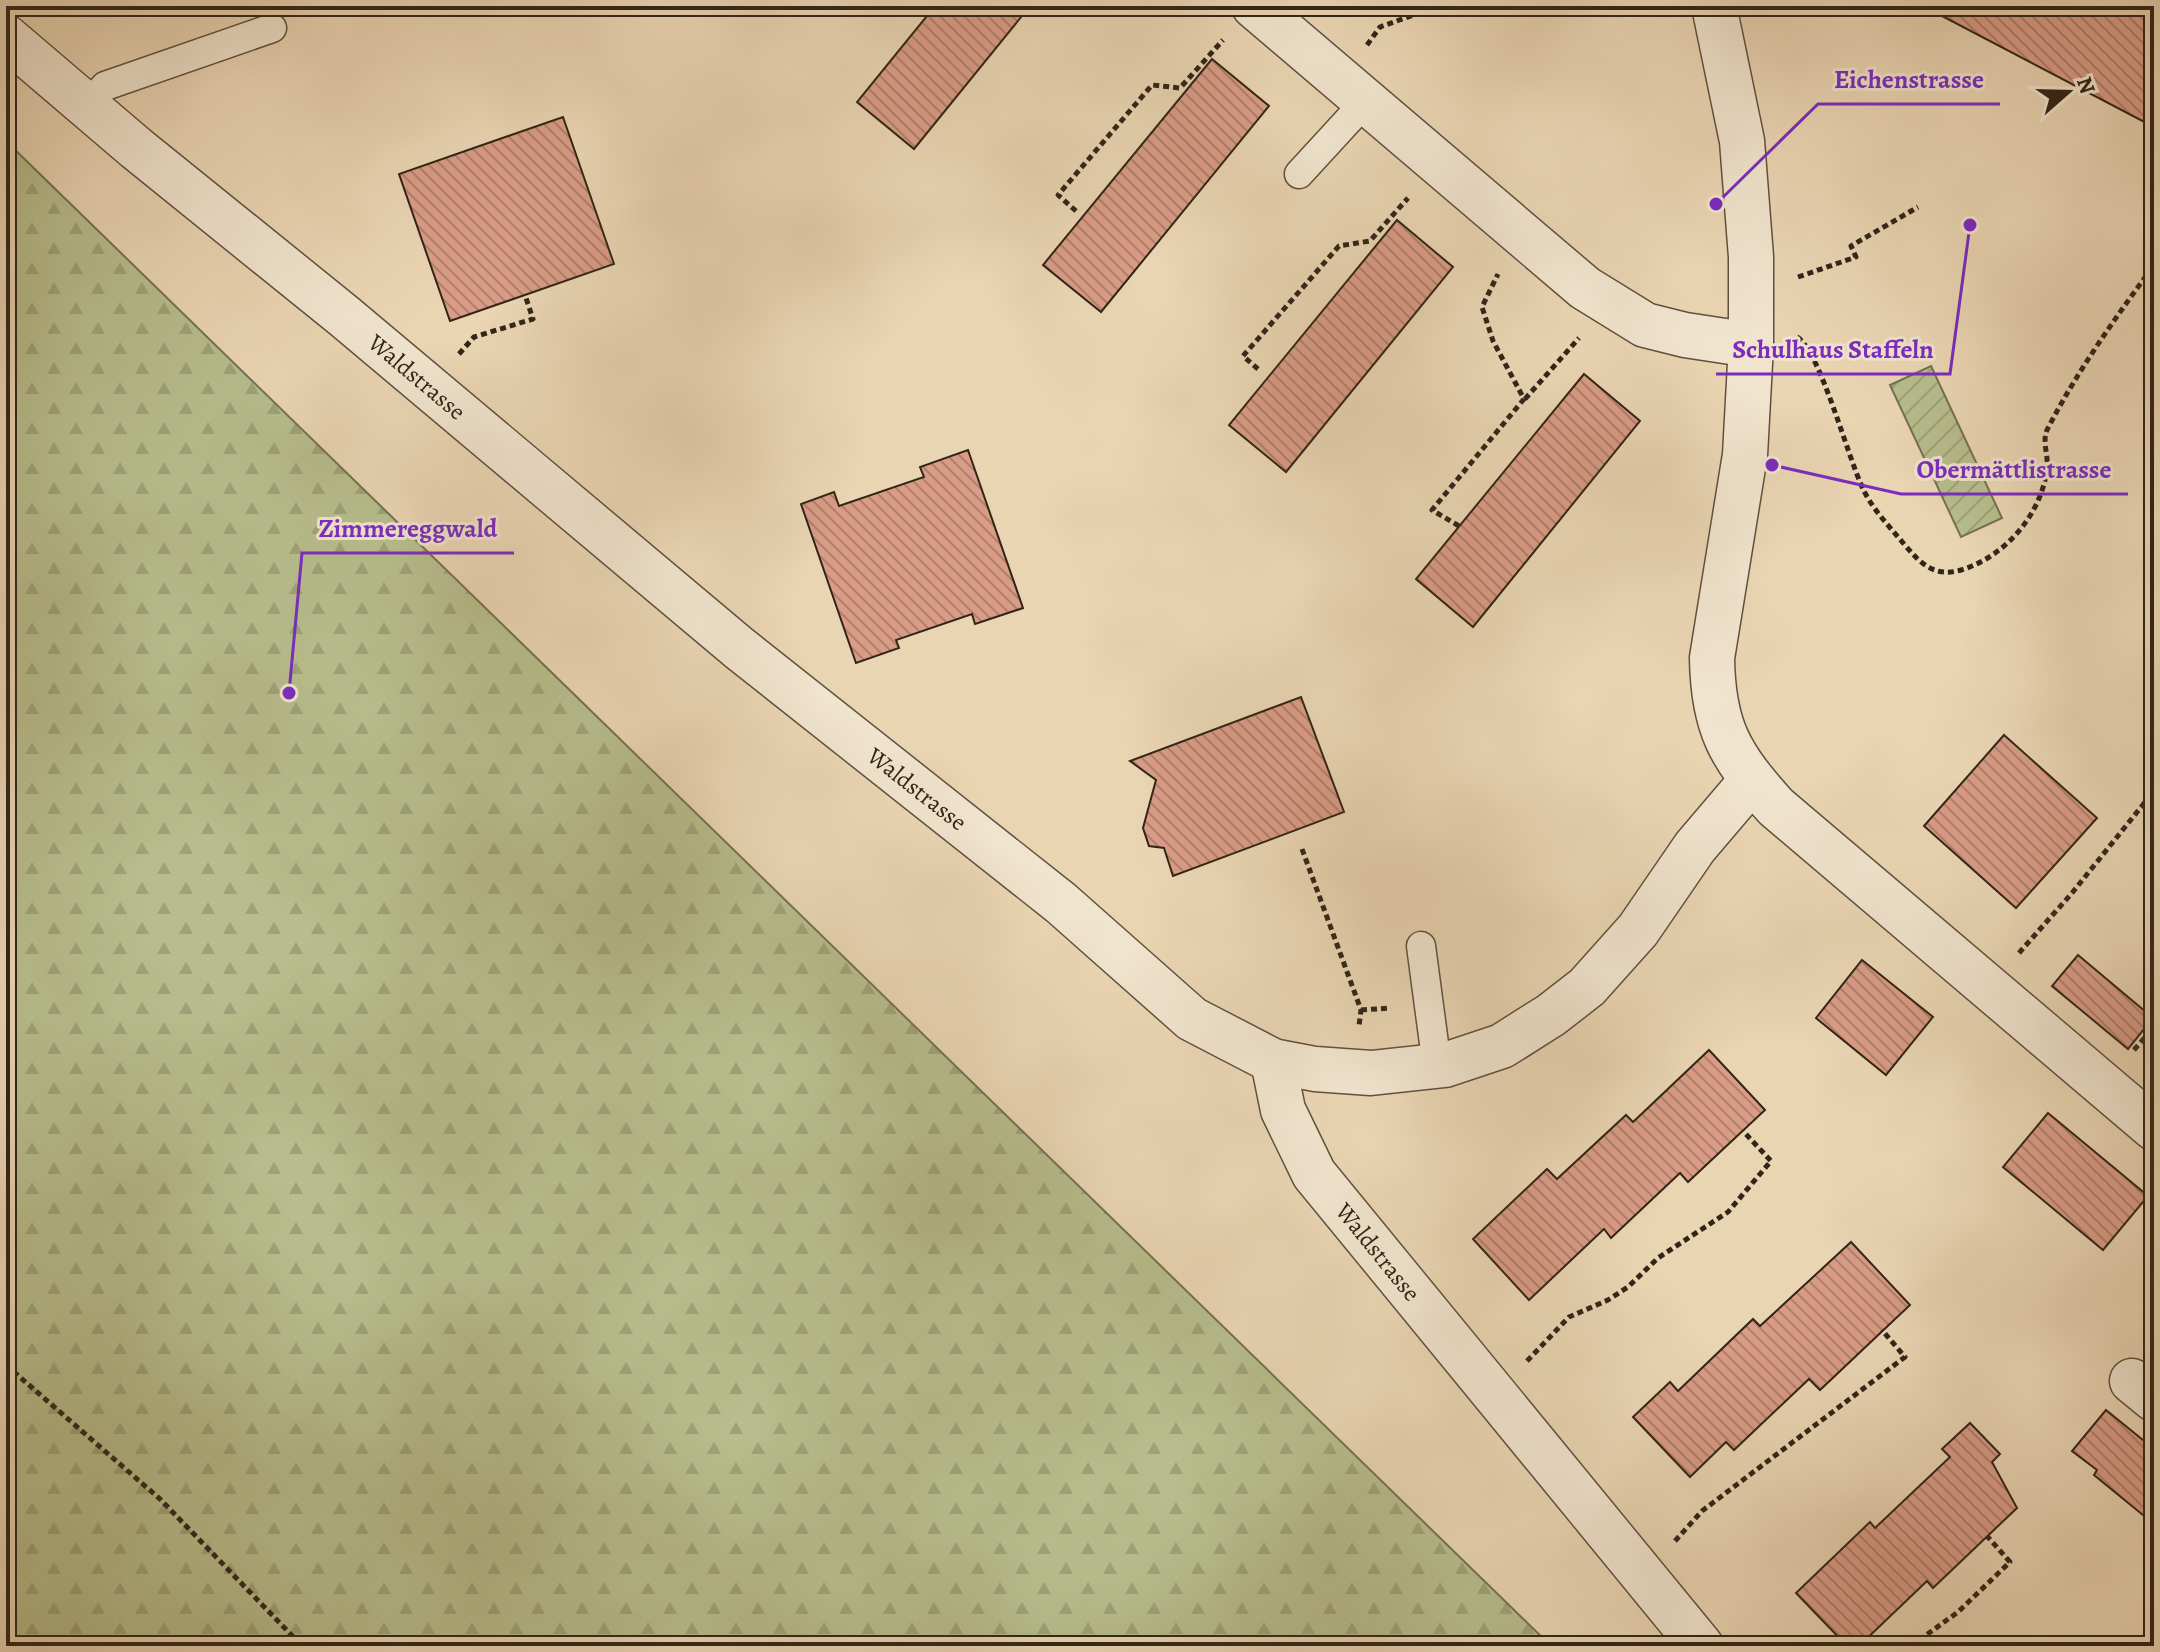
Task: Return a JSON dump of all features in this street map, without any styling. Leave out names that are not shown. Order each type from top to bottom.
[{"type":"street","points":[[1714,6],[1742,141],[1751,257],[1751,345],[1745,455],[1712,658],[1713,689],[1727,743],[1752,780],[1776,807],[2154,1128]]},
{"type":"street","points":[[1240,22],[1366,101],[1585,288],[1645,325],[1685,335],[1751,345]]},
{"type":"street","name":"Waldstrasse","points":[[6,37],[739,648],[1061,903],[1192,1019],[1273,1061],[1283,1110],[1314,1174],[1701,1646]]},
{"type":"street","points":[[1273,1061],[1315,1069],[1371,1073],[1437,1066],[1502,1046],[1551,1015],[1587,987],[1638,930],[1695,847],[1752,780]]},
{"type":"lane","points":[[87,106],[105,86],[272,28]]},
{"type":"lane","points":[[1299,174],[1366,101]]},
{"type":"lane","points":[[1421,946],[1437,1066]]},
{"type":"path","points":[[1366,45],[1380,27],[1419,13],[1417,6]]},
{"type":"path","points":[[1076,211],[1058,195],[1152,85],[1180,88],[1240,22]]},
{"type":"path","points":[[1258,369],[1243,356],[1339,246],[1370,241],[1409,196]]},
{"type":"path","points":[[1798,276],[1856,257],[1851,246],[1918,207]]},
{"type":"path","points":[[1793,335],[1804,341],[1817,363],[1848,456],[1878,513],[1920,563],[1936,570],[1954,572],[1998,553],[2030,517],[2041,495],[2048,468],[2045,432],[2099,340],[2154,265]]},
{"type":"path","points":[[1499,271],[1482,307],[1493,341],[1524,399]]},
{"type":"path","points":[[428,387],[474,337],[533,319],[525,295]]},
{"type":"path","points":[[1459,526],[1432,510],[1560,359]]},
{"type":"path","points":[[1989,987],[2072,893],[2154,791]]},
{"type":"path","points":[[1302,849],[1361,1010],[1358,1035]]},
{"type":"path","points":[[2126,1060],[2154,1027]]},
{"type":"path","points":[[1522,1367],[1569,1317],[1608,1300],[1628,1287],[1658,1258],[1728,1212],[1771,1161],[1743,1131]]},
{"type":"path","points":[[1671,1546],[1702,1511],[1905,1357],[1882,1330]]},
{"type":"path","points":[[6,1365],[160,1499],[302,1646]]},
{"type":"path","points":[[1911,1646],[1958,1612],[2010,1562],[1987,1536]]},
{"type":"green space","points":[[6,141],[1551,1646],[6,1646]]},
{"type":"green space","points":[[1931,366],[2002,518],[1961,537],[1890,385]]},
{"type":"building","points":[[935,6],[1030,6],[914,149],[857,102]]},
{"type":"building","points":[[1923,6],[2154,6],[2154,127]]},
{"type":"building","points":[[1212,59],[1269,106],[1101,312],[1043,265]]},
{"type":"building","points":[[563,117],[614,264],[450,321],[399,174]]},
{"type":"building","points":[[1397,220],[1453,267],[1286,472],[1229,425]]},
{"type":"building","points":[[1584,374],[1640,421],[1473,627],[1416,579]]},
{"type":"building","points":[[968,450],[1023,608],[975,624],[972,614],[896,640],[899,648],[856,663],[801,504],[834,492],[839,506],[924,477],[920,467]]},
{"type":"building","points":[[1301,697],[1344,812],[1173,876],[1164,848],[1149,846],[1143,828],[1156,780],[1130,761]]},
{"type":"building","points":[[2004,735],[2097,818],[2016,908],[1924,826]]},
{"type":"building","points":[[2078,955],[2153,1018],[2128,1049],[2052,986]]},
{"type":"building","points":[[1862,960],[1933,1017],[1886,1075],[1816,1018]]},
{"type":"building","points":[[1709,1050],[1765,1110],[1688,1182],[1680,1173],[1611,1238],[1604,1229],[1529,1300],[1473,1239],[1547,1169],[1557,1179],[1626,1115],[1633,1122]]},
{"type":"building","points":[[2048,1113],[2148,1196],[2103,1250],[2003,1167]]},
{"type":"building","points":[[1851,1242],[1910,1305],[1820,1390],[1809,1379],[1734,1450],[1726,1442],[1690,1477],[1633,1417],[1670,1382],[1678,1391],[1753,1319],[1760,1326]]},
{"type":"building","points":[[2106,1410],[2154,1449],[2154,1524],[2094,1475],[2097,1470],[2072,1451]]},
{"type":"building","points":[[1970,1423],[2000,1454],[1992,1462],[2017,1508],[1933,1588],[1927,1581],[1859,1646],[1847,1646],[1796,1593],[1870,1522],[1875,1528],[1950,1457],[1942,1449]]},
{"type":"place","name":"Eichenstrasse","points":[[1716,204]]},
{"type":"place","name":"Schulhaus Staffeln","points":[[1970,225]]},
{"type":"place","name":"Obermättlistrasse","points":[[1772,465]]},
{"type":"place","name":"Zimmereggwald","points":[[289,693]]}]
